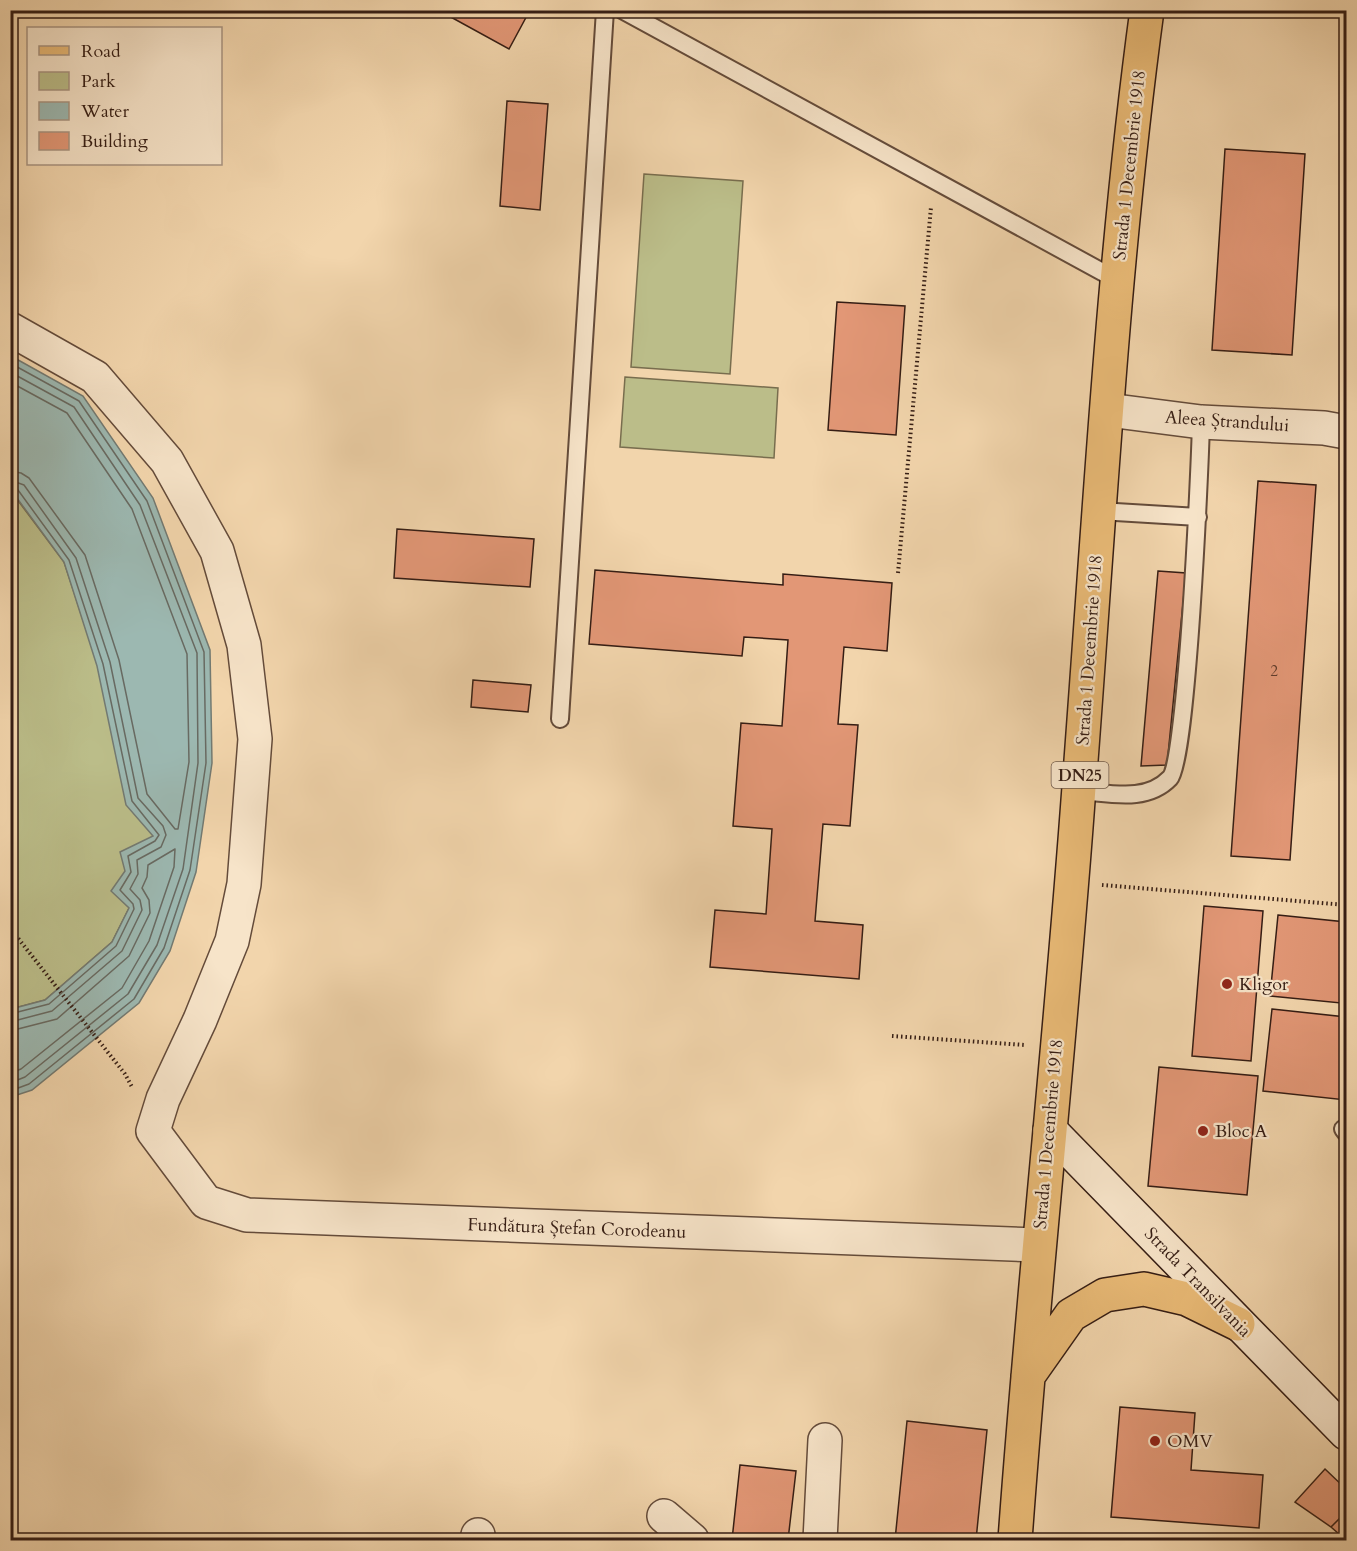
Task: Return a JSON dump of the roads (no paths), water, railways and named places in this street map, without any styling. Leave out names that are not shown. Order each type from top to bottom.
[{"type":"main road","name":"Strada 1 Decembrie 1918","points":[[1015,1540],[1038,1245],[1079,791],[1117,280],[1147,10]]},
{"type":"main road","points":[[1027,1377],[1071,1315],[1105,1295],[1144,1289],[1187,1299],[1238,1324]]},
{"type":"street","name":"Fundătura Ștefan Corodeanu","points":[[10,329],[95,377],[167,461],[217,551],[244,645],[255,739],[244,884],[232,941],[200,1020],[163,1099],[153,1131],[206,1202],[247,1215],[1038,1245]]},
{"type":"street","name":"Aleea Ștrandului","points":[[1108,410],[1201,422],[1324,428],[1347,432]]},
{"type":"street","name":"Strada Transilvania","points":[[1050,1130],[1347,1433]]},
{"type":"street","points":[[820,1540],[825,1440]]},
{"type":"street","points":[[664,1516],[692,1540]]},
{"type":"lane","points":[[560,719],[605,10]]},
{"type":"lane","points":[[622,10],[1117,280]]},
{"type":"lane","points":[[1079,791],[1137,795],[1157,790],[1172,776],[1181,726],[1198,517],[1201,422]]},
{"type":"lane","points":[[1099,511],[1198,517]]},
{"type":"water","points":[[11,356],[83,396],[153,498],[210,650],[212,763],[196,872],[170,951],[139,1003],[32,1090],[11,1097],[11,1009],[45,1000],[112,942],[129,908],[111,891],[125,871],[120,852],[153,836],[126,805],[97,666],[64,562],[11,490]]},
{"type":"place","name":"Kligor","points":[[1227,984]]},
{"type":"place","name":"Bloc A","points":[[1203,1131]]},
{"type":"place","name":"OMV","points":[[1155,1441]]}]
